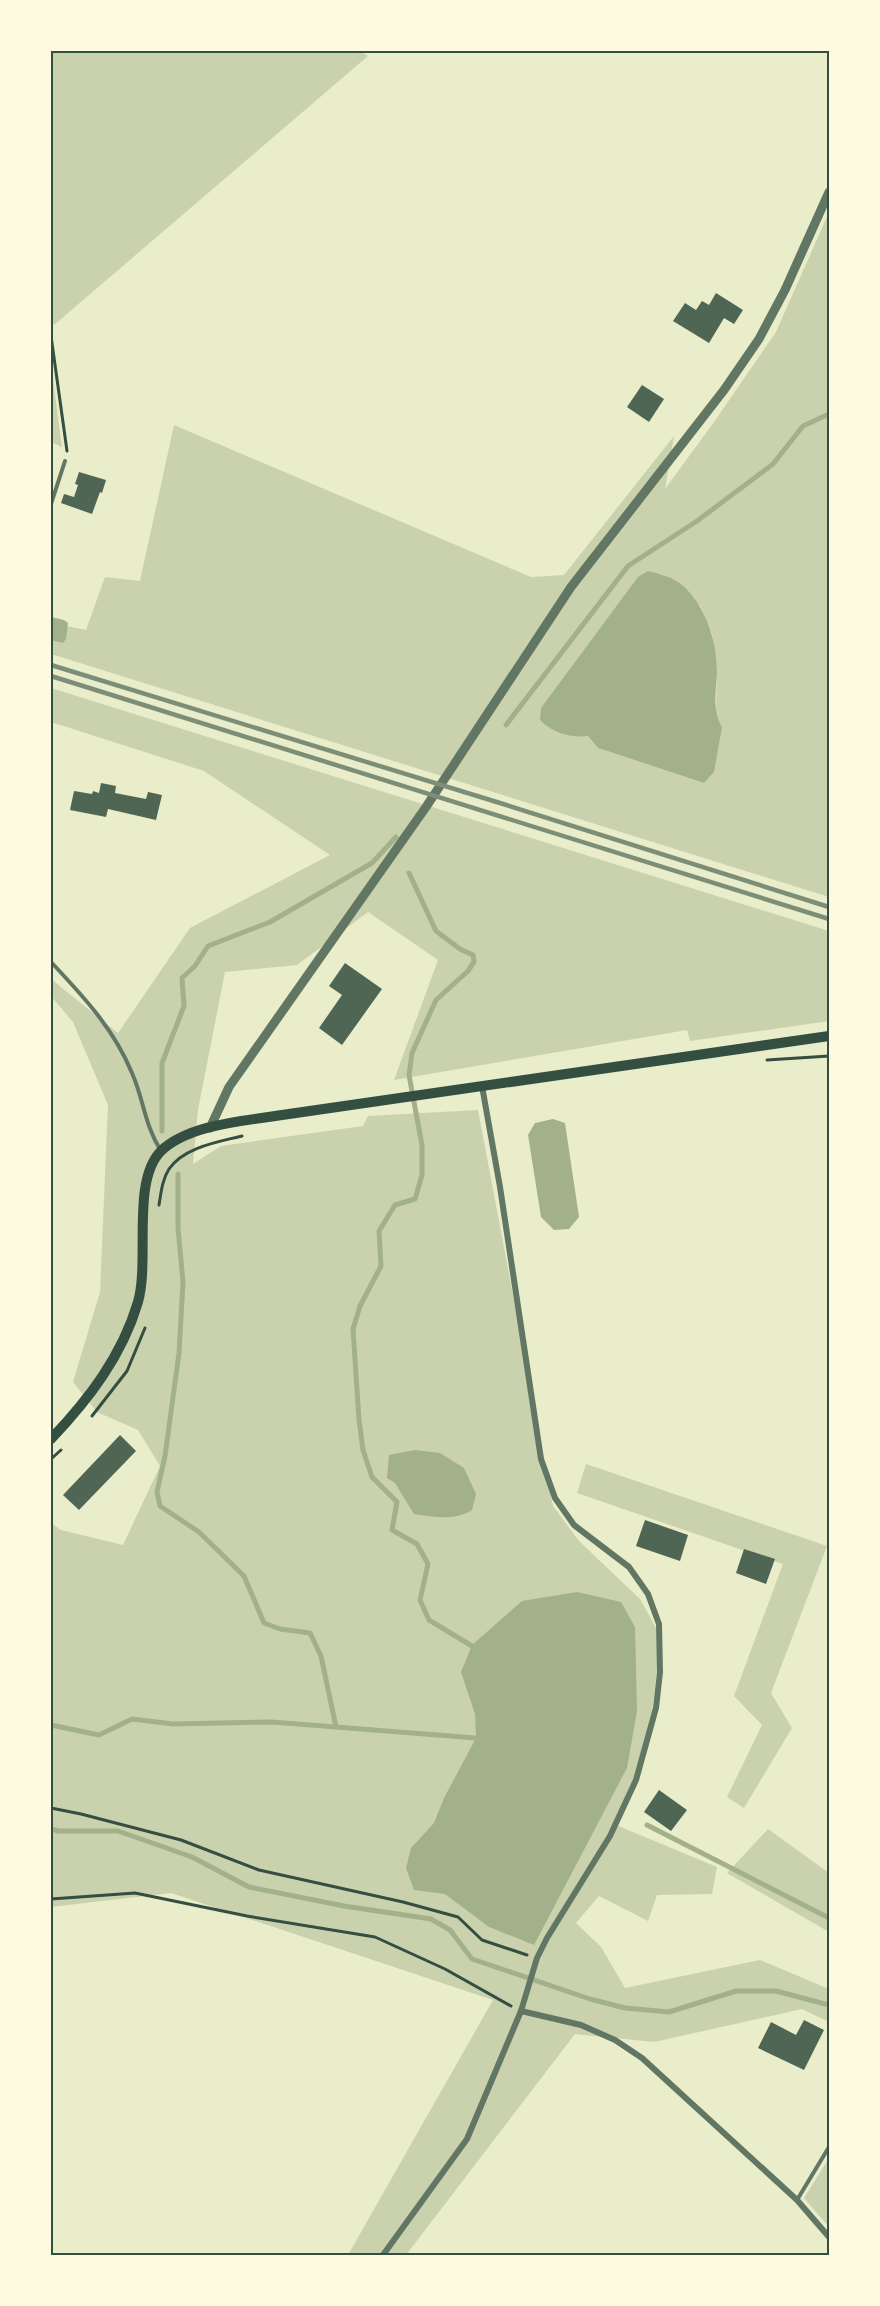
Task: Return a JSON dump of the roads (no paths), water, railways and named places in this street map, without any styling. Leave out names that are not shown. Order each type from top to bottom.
[{"type":"main road","points":[[51,1439],[86,1400],[110,1367],[128,1331],[138,1299],[143,1267],[146,1186],[153,1163],[161,1151],[178,1139],[210,1128],[393,1099],[829,1036]]},
{"type":"street","points":[[210,1128],[228,1087],[426,807],[572,587],[724,390],[759,339],[785,290],[829,192]]},
{"type":"street","points":[[383,2255],[467,2139],[521,2011],[537,1958],[610,1836],[636,1780],[656,1708],[660,1672],[659,1624],[648,1594],[629,1567],[574,1525],[555,1498],[541,1459],[500,1186],[482,1086]]},
{"type":"street","points":[[521,2011],[581,2025],[615,2040],[633,2052],[797,2200],[829,2237]]},
{"type":"lane","points":[[51,504],[65,461]]},
{"type":"lane","points":[[51,962],[102,1019],[117,1041],[134,1075],[150,1134],[161,1151]]},
{"type":"lane","points":[[797,2200],[829,2147]]},
{"type":"waterway","points":[[506,725],[628,566],[697,521],[773,464],[803,426],[829,414]]},
{"type":"waterway","points":[[162,1131],[162,1063],[184,1006],[182,978],[195,966],[208,946],[270,922],[372,863],[396,837]]},
{"type":"waterway","points":[[409,873],[436,931],[460,949],[473,955],[474,962],[468,971],[436,1000],[412,1053],[409,1075],[422,1145],[422,1175],[415,1199],[395,1205],[379,1231],[381,1266],[360,1306],[353,1329],[359,1420],[363,1450],[372,1477],[397,1502],[392,1530],[417,1544],[428,1564],[420,1600],[429,1620],[477,1649]]},
{"type":"waterway","points":[[178,1174],[178,1228],[183,1282],[179,1353],[165,1456],[157,1492],[160,1506],[199,1532],[244,1576],[264,1623],[280,1629],[310,1633],[321,1656],[336,1727]]},
{"type":"waterway","points":[[51,1725],[99,1735],[132,1719],[173,1724],[272,1722],[480,1740]]},
{"type":"waterway","points":[[647,1825],[829,1918]]},
{"type":"waterway","points":[[51,1829],[118,1831],[192,1857],[249,1887],[344,1906],[431,1919],[450,1930],[472,1959],[590,1999],[625,2008],[669,2012],[736,1991],[776,1991],[829,2005]]},
{"type":"railway","points":[[51,665],[829,907]]},
{"type":"railway","points":[[51,676],[829,919]]}]
